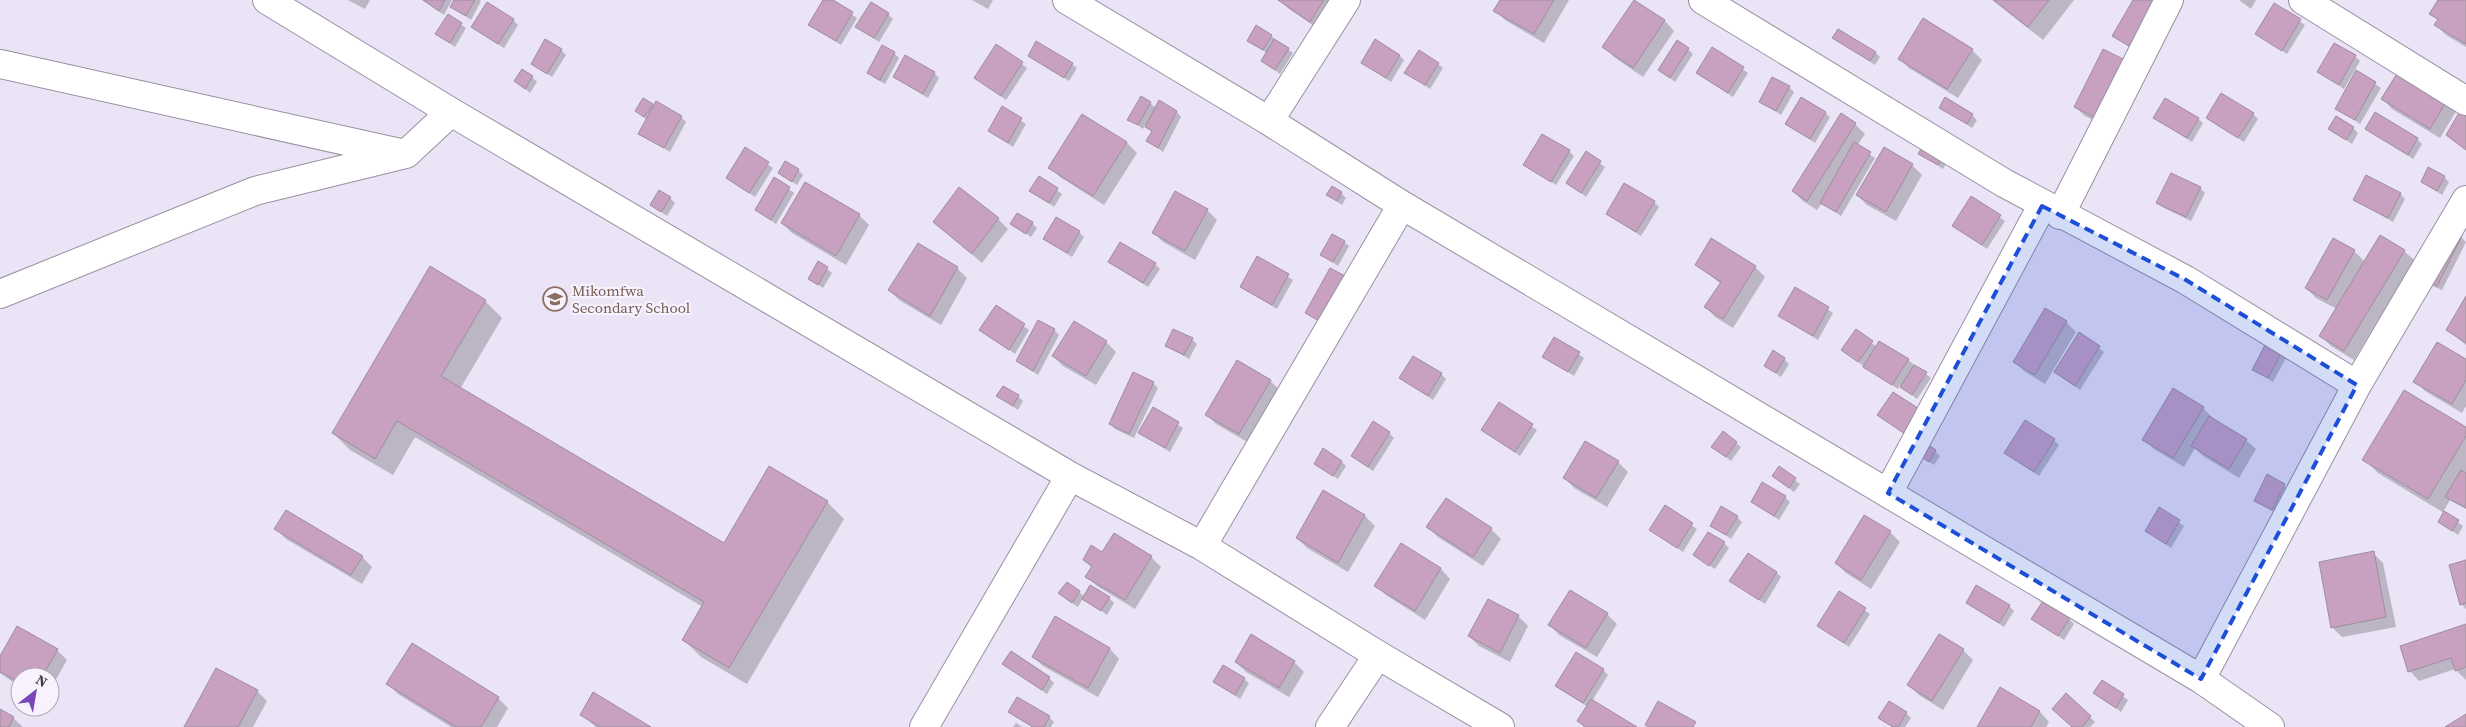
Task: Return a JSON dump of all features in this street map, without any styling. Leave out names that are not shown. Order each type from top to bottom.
[{"type":"street","points":[[267,0],[451,112],[1070,476],[1202,546],[1378,655],[1500,727]]},
{"type":"street","points":[[1067,0],[1269,121],[1402,205],[2200,679],[2256,723]]},
{"type":"street","points":[[1269,121],[1346,0]]},
{"type":"street","points":[[1703,0],[2051,210],[2186,280],[2356,385]]},
{"type":"street","points":[[1888,493],[2169,0]]},
{"type":"street","points":[[2303,0],[2466,102]]},
{"type":"street","points":[[0,64],[406,154]]},
{"type":"street","points":[[0,294],[255,191],[406,154],[451,112]]},
{"type":"street","points":[[2200,679],[2356,385],[2466,200]]},
{"type":"street","points":[[1202,546],[1402,205]]},
{"type":"street","points":[[924,727],[1070,476]]},
{"type":"street","points":[[1330,727],[1378,655]]},
{"type":"highlighted area","points":[[2042,206],[2186,280],[2357,385],[2201,679],[1888,493]]},
{"type":"building","points":[[423,0],[445,0],[439,11]]},
{"type":"building","points":[[454,0],[475,0],[466,16],[450,7]]},
{"type":"building","points":[[823,0],[833,0],[853,12],[836,41],[808,25]]},
{"type":"building","points":[[1278,0],[1324,0],[1310,22]]},
{"type":"building","points":[[1500,0],[1554,0],[1534,34],[1493,11]]},
{"type":"building","points":[[1634,0],[1665,20],[1633,68],[1602,47]]},
{"type":"building","points":[[1994,0],[2049,0],[2028,27]]},
{"type":"building","points":[[2133,0],[2157,0],[2129,46],[2112,36]]},
{"type":"building","points":[[2438,0],[2466,0],[2466,44],[2434,25],[2438,19],[2429,14]]},
{"type":"building","points":[[487,2],[514,19],[498,44],[471,27]]},
{"type":"building","points":[[871,2],[889,13],[874,38],[855,27]]},
{"type":"building","points":[[2274,3],[2301,19],[2282,51],[2255,34]]},
{"type":"building","points":[[448,14],[462,23],[450,43],[435,34]]},
{"type":"building","points":[[1923,18],[1973,49],[1947,89],[1898,59]]},
{"type":"building","points":[[1256,25],[1272,35],[1263,50],[1247,41]]},
{"type":"building","points":[[1838,29],[1876,52],[1870,61],[1832,38]]},
{"type":"building","points":[[545,39],[562,49],[547,74],[531,64]]},
{"type":"building","points":[[1274,39],[1289,48],[1275,70],[1261,61]]},
{"type":"building","points":[[1375,39],[1400,55],[1386,78],[1361,63]]},
{"type":"building","points":[[1677,40],[1689,48],[1670,78],[1658,70]]},
{"type":"building","points":[[1036,41],[1073,63],[1064,78],[1028,56]]},
{"type":"building","points":[[2334,43],[2356,55],[2339,85],[2317,72]]},
{"type":"building","points":[[996,44],[1023,62],[1001,96],[974,78]]},
{"type":"building","points":[[882,45],[895,52],[880,80],[867,73]]},
{"type":"building","points":[[1712,47],[1744,67],[1728,93],[1696,73]]},
{"type":"building","points":[[2103,49],[2129,62],[2100,120],[2074,107]]},
{"type":"building","points":[[1419,50],[1439,63],[1425,85],[1404,73]]},
{"type":"building","points":[[905,55],[935,72],[923,94],[893,77]]},
{"type":"building","points":[[2403,64],[2451,94],[2430,129],[2381,99]]},
{"type":"building","points":[[522,69],[533,76],[525,89],[514,81]]},
{"type":"building","points":[[2356,70],[2376,82],[2355,120],[2335,109]]},
{"type":"building","points":[[1772,77],[1790,86],[1776,111],[1759,102]]},
{"type":"building","points":[[2221,93],[2254,113],[2238,138],[2206,118]]},
{"type":"building","points":[[1141,96],[1151,102],[1138,125],[1127,120]]},
{"type":"building","points":[[1801,97],[1826,112],[1810,139],[1785,124]]},
{"type":"building","points":[[1945,97],[1973,114],[1967,124],[1939,108]]},
{"type":"building","points":[[643,98],[653,104],[644,117],[635,111]]},
{"type":"building","points":[[2165,98],[2199,118],[2187,138],[2153,118]]},
{"type":"building","points":[[1159,100],[1177,111],[1158,148],[1146,141],[1152,131],[1145,127]]},
{"type":"building","points":[[656,101],[682,116],[664,148],[638,134]]},
{"type":"building","points":[[1002,106],[1022,118],[1008,143],[988,131]]},
{"type":"building","points":[[2460,111],[2466,114],[2466,150],[2446,135]]},
{"type":"building","points":[[2375,112],[2418,138],[2408,155],[2365,129]]},
{"type":"building","points":[[1841,113],[1856,123],[1807,201],[1792,191]]},
{"type":"building","points":[[1082,114],[1127,142],[1093,196],[1048,168]]},
{"type":"building","points":[[2336,116],[2354,127],[2346,140],[2328,129]]},
{"type":"building","points":[[1542,134],[1570,150],[1551,182],[1523,165]]},
{"type":"building","points":[[1854,142],[1871,152],[1836,212],[1820,203]]},
{"type":"building","points":[[1925,142],[1945,154],[1938,165],[1918,154]]},
{"type":"building","points":[[745,147],[769,162],[749,193],[726,178]]},
{"type":"building","points":[[1884,147],[1913,164],[1886,212],[1856,195]]},
{"type":"building","points":[[1586,151],[1601,161],[1581,193],[1566,183]]},
{"type":"building","points":[[785,161],[799,169],[792,182],[778,173]]},
{"type":"building","points":[[2428,167],[2445,176],[2437,191],[2421,182]]},
{"type":"building","points":[[2171,173],[2201,187],[2186,217],[2156,203]]},
{"type":"building","points":[[2366,175],[2401,193],[2388,218],[2353,200]]},
{"type":"building","points":[[1039,176],[1058,188],[1049,203],[1029,191]]},
{"type":"building","points":[[774,177],[790,187],[771,220],[755,210]]},
{"type":"building","points":[[805,182],[860,214],[836,256],[781,223]]},
{"type":"building","points":[[1624,183],[1655,201],[1636,232],[1606,214]]},
{"type":"building","points":[[1332,186],[1342,192],[1337,201],[1326,195]]},
{"type":"building","points":[[959,187],[999,218],[972,254],[933,222]]},
{"type":"building","points":[[659,190],[671,197],[661,212],[650,205]]},
{"type":"building","points":[[1175,191],[1208,209],[1185,251],[1152,233]]},
{"type":"building","points":[[1971,196],[2001,215],[1982,245],[1952,226]]},
{"type":"building","points":[[1017,213],[1033,222],[1026,234],[1010,224]]},
{"type":"building","points":[[1056,217],[1080,231],[1067,253],[1043,239]]},
{"type":"building","points":[[2452,231],[2462,236],[2437,286],[2426,281]]},
{"type":"building","points":[[1332,234],[1345,241],[1333,262],[1320,255]]},
{"type":"building","points":[[2380,235],[2405,250],[2344,351],[2319,336]]},
{"type":"building","points":[[1711,238],[1756,266],[1723,319],[1704,307],[1721,282],[1695,265]]},
{"type":"building","points":[[2333,238],[2355,250],[2327,300],[2305,288]]},
{"type":"building","points":[[1120,242],[1156,263],[1143,283],[1108,262]]},
{"type":"building","points":[[918,243],[958,267],[930,316],[888,290]]},
{"type":"building","points":[[1257,256],[1289,274],[1272,305],[1240,287]]},
{"type":"building","points":[[818,261],[828,267],[818,285],[808,279]]},
{"type":"building","points":[[430,266],[486,300],[441,376],[724,543],[769,466],[828,501],[729,668],[682,640],[704,602],[397,421],[375,459],[332,433]]},
{"type":"building","points":[[1330,268],[1353,280],[1328,326],[1305,313]]},
{"type":"building","points":[[1795,287],[1829,307],[1813,336],[1778,316]]},
{"type":"building","points":[[2466,296],[2466,343],[2446,330]]},
{"type":"building","points":[[996,305],[1025,324],[1009,350],[979,330]]},
{"type":"building","points":[[2045,308],[2067,321],[2035,375],[2013,362]]},
{"type":"building","points":[[1038,320],[1055,329],[1033,371],[1016,361]]},
{"type":"building","points":[[1074,321],[1107,341],[1086,376],[1052,356]]},
{"type":"building","points":[[1173,329],[1193,338],[1184,355],[1165,346]]},
{"type":"building","points":[[1856,329],[1873,341],[1858,362],[1841,350]]},
{"type":"building","points":[[2079,332],[2100,346],[2075,386],[2054,372]]},
{"type":"building","points":[[1554,337],[1580,352],[1568,372],[1542,357]]},
{"type":"building","points":[[1879,341],[1909,359],[1892,385],[1863,367]]},
{"type":"building","points":[[2267,341],[2283,350],[2268,378],[2252,370]]},
{"type":"building","points":[[2437,342],[2466,359],[2466,380],[2452,404],[2413,382]]},
{"type":"building","points":[[1773,350],[1785,358],[1776,373],[1764,366]]},
{"type":"building","points":[[1413,356],[1442,373],[1428,396],[1399,378]]},
{"type":"building","points":[[1237,360],[1271,380],[1239,434],[1205,415]]},
{"type":"building","points":[[1914,365],[1927,372],[1912,395],[1900,387]]},
{"type":"building","points":[[1133,372],[1154,382],[1129,434],[1109,424]]},
{"type":"building","points":[[1003,386],[1019,395],[1013,406],[996,396]]},
{"type":"building","points":[[2173,388],[2204,407],[2173,458],[2142,440]]},
{"type":"building","points":[[2404,390],[2466,427],[2466,436],[2428,499],[2362,460]]},
{"type":"building","points":[[1893,392],[1921,410],[1905,434],[1877,415]]},
{"type":"building","points":[[1499,402],[1533,424],[1515,452],[1481,430]]},
{"type":"building","points":[[1153,407],[1179,422],[1165,448],[1138,433]]},
{"type":"building","points":[[2209,416],[2247,439],[2229,469],[2191,446]]},
{"type":"building","points":[[2025,420],[2055,439],[2034,472],[2004,453]]},
{"type":"building","points":[[1373,421],[1390,432],[1368,467],[1351,456]]},
{"type":"building","points":[[1723,431],[1737,442],[1726,457],[1711,447]]},
{"type":"building","points":[[1585,441],[1619,461],[1596,498],[1563,478]]},
{"type":"building","points":[[1924,442],[1936,450],[1929,462],[1917,454]]},
{"type":"building","points":[[1323,448],[1342,461],[1333,476],[1314,464]]},
{"type":"building","points":[[1779,466],[1796,478],[1789,488],[1772,476]]},
{"type":"building","points":[[2461,470],[2466,473],[2466,508],[2445,497]]},
{"type":"building","points":[[2267,474],[2285,484],[2272,510],[2254,501]]},
{"type":"building","points":[[1762,482],[1786,496],[1774,516],[1751,502]]},
{"type":"building","points":[[1323,490],[1365,515],[1338,563],[1296,538]]},
{"type":"building","points":[[1446,498],[1492,528],[1473,557],[1426,527]]},
{"type":"building","points":[[1665,505],[1693,523],[1677,548],[1649,530]]},
{"type":"building","points":[[1721,506],[1738,516],[1726,535],[1710,526]]},
{"type":"building","points":[[2159,507],[2180,520],[2166,544],[2145,531]]},
{"type":"building","points":[[286,510],[363,556],[351,575],[274,529]]},
{"type":"building","points":[[2444,511],[2459,520],[2452,531],[2438,522]]},
{"type":"building","points":[[1864,515],[1891,531],[1861,580],[1835,563]]},
{"type":"building","points":[[1708,532],[1725,542],[1709,566],[1693,555]]},
{"type":"building","points":[[1114,533],[1152,556],[1125,600],[1085,577],[1092,566],[1083,560],[1091,545],[1102,552]]},
{"type":"building","points":[[1401,543],[1441,568],[1415,611],[1374,586]]},
{"type":"building","points":[[2374,551],[2386,617],[2331,628],[2319,562]]},
{"type":"building","points":[[1748,553],[1777,572],[1759,600],[1729,581]]},
{"type":"building","points":[[2466,560],[2466,603],[2460,605],[2449,565]]},
{"type":"building","points":[[1067,582],[1080,591],[1072,603],[1058,593]]},
{"type":"building","points":[[1090,585],[1110,597],[1101,611],[1082,599]]},
{"type":"building","points":[[1976,585],[2010,605],[1999,623],[1966,603]]},
{"type":"building","points":[[1570,590],[1608,613],[1586,648],[1548,625]]},
{"type":"building","points":[[1839,591],[1866,608],[1844,643],[1817,626]]},
{"type":"building","points":[[1488,599],[1519,615],[1500,653],[1468,636]]},
{"type":"building","points":[[2043,601],[2070,618],[2058,636],[2031,619]]},
{"type":"building","points":[[1055,616],[1110,648],[1088,688],[1032,657]]},
{"type":"building","points":[[2466,624],[2466,667],[2455,671],[2451,658],[2408,672],[2400,646]]},
{"type":"building","points":[[17,626],[58,649],[48,667],[10,667],[10,678],[0,672],[0,656]]},
{"type":"building","points":[[1251,634],[1295,661],[1279,688],[1235,662]]},
{"type":"building","points":[[1939,634],[1964,649],[1932,701],[1907,685]]},
{"type":"building","points":[[412,643],[499,697],[481,727],[456,727],[386,684]]},
{"type":"building","points":[[1011,651],[1050,677],[1042,690],[1002,664]]},
{"type":"building","points":[[1576,652],[1604,669],[1583,703],[1555,686]]},
{"type":"building","points":[[1223,665],[1245,678],[1235,695],[1213,682]]},
{"type":"building","points":[[216,668],[258,690],[238,727],[184,727]]},
{"type":"building","points":[[2102,680],[2124,694],[2116,708],[2093,693]]},
{"type":"building","points":[[2000,687],[2040,711],[2031,727],[1977,727]]},
{"type":"building","points":[[593,692],[651,727],[600,727],[580,715]]},
{"type":"building","points":[[2066,693],[2091,716],[2082,727],[2072,727],[2052,709]]},
{"type":"building","points":[[1017,697],[1050,716],[1044,727],[1033,727],[1008,712]]},
{"type":"building","points":[[1591,699],[1637,727],[1586,727],[1577,721]]},
{"type":"building","points":[[1658,701],[1696,722],[1693,727],[1649,727],[1645,725]]},
{"type":"building","points":[[1889,701],[1907,712],[1898,727],[1893,727],[1878,718]]},
{"type":"building","points":[[0,709],[10,715],[10,717],[14,717],[9,727],[0,727]]},
{"type":"building","points":[[2466,714],[2466,727],[2445,727]]},
{"type":"place","name":"Mikomfwa Secondary School","points":[[555,299]]}]
